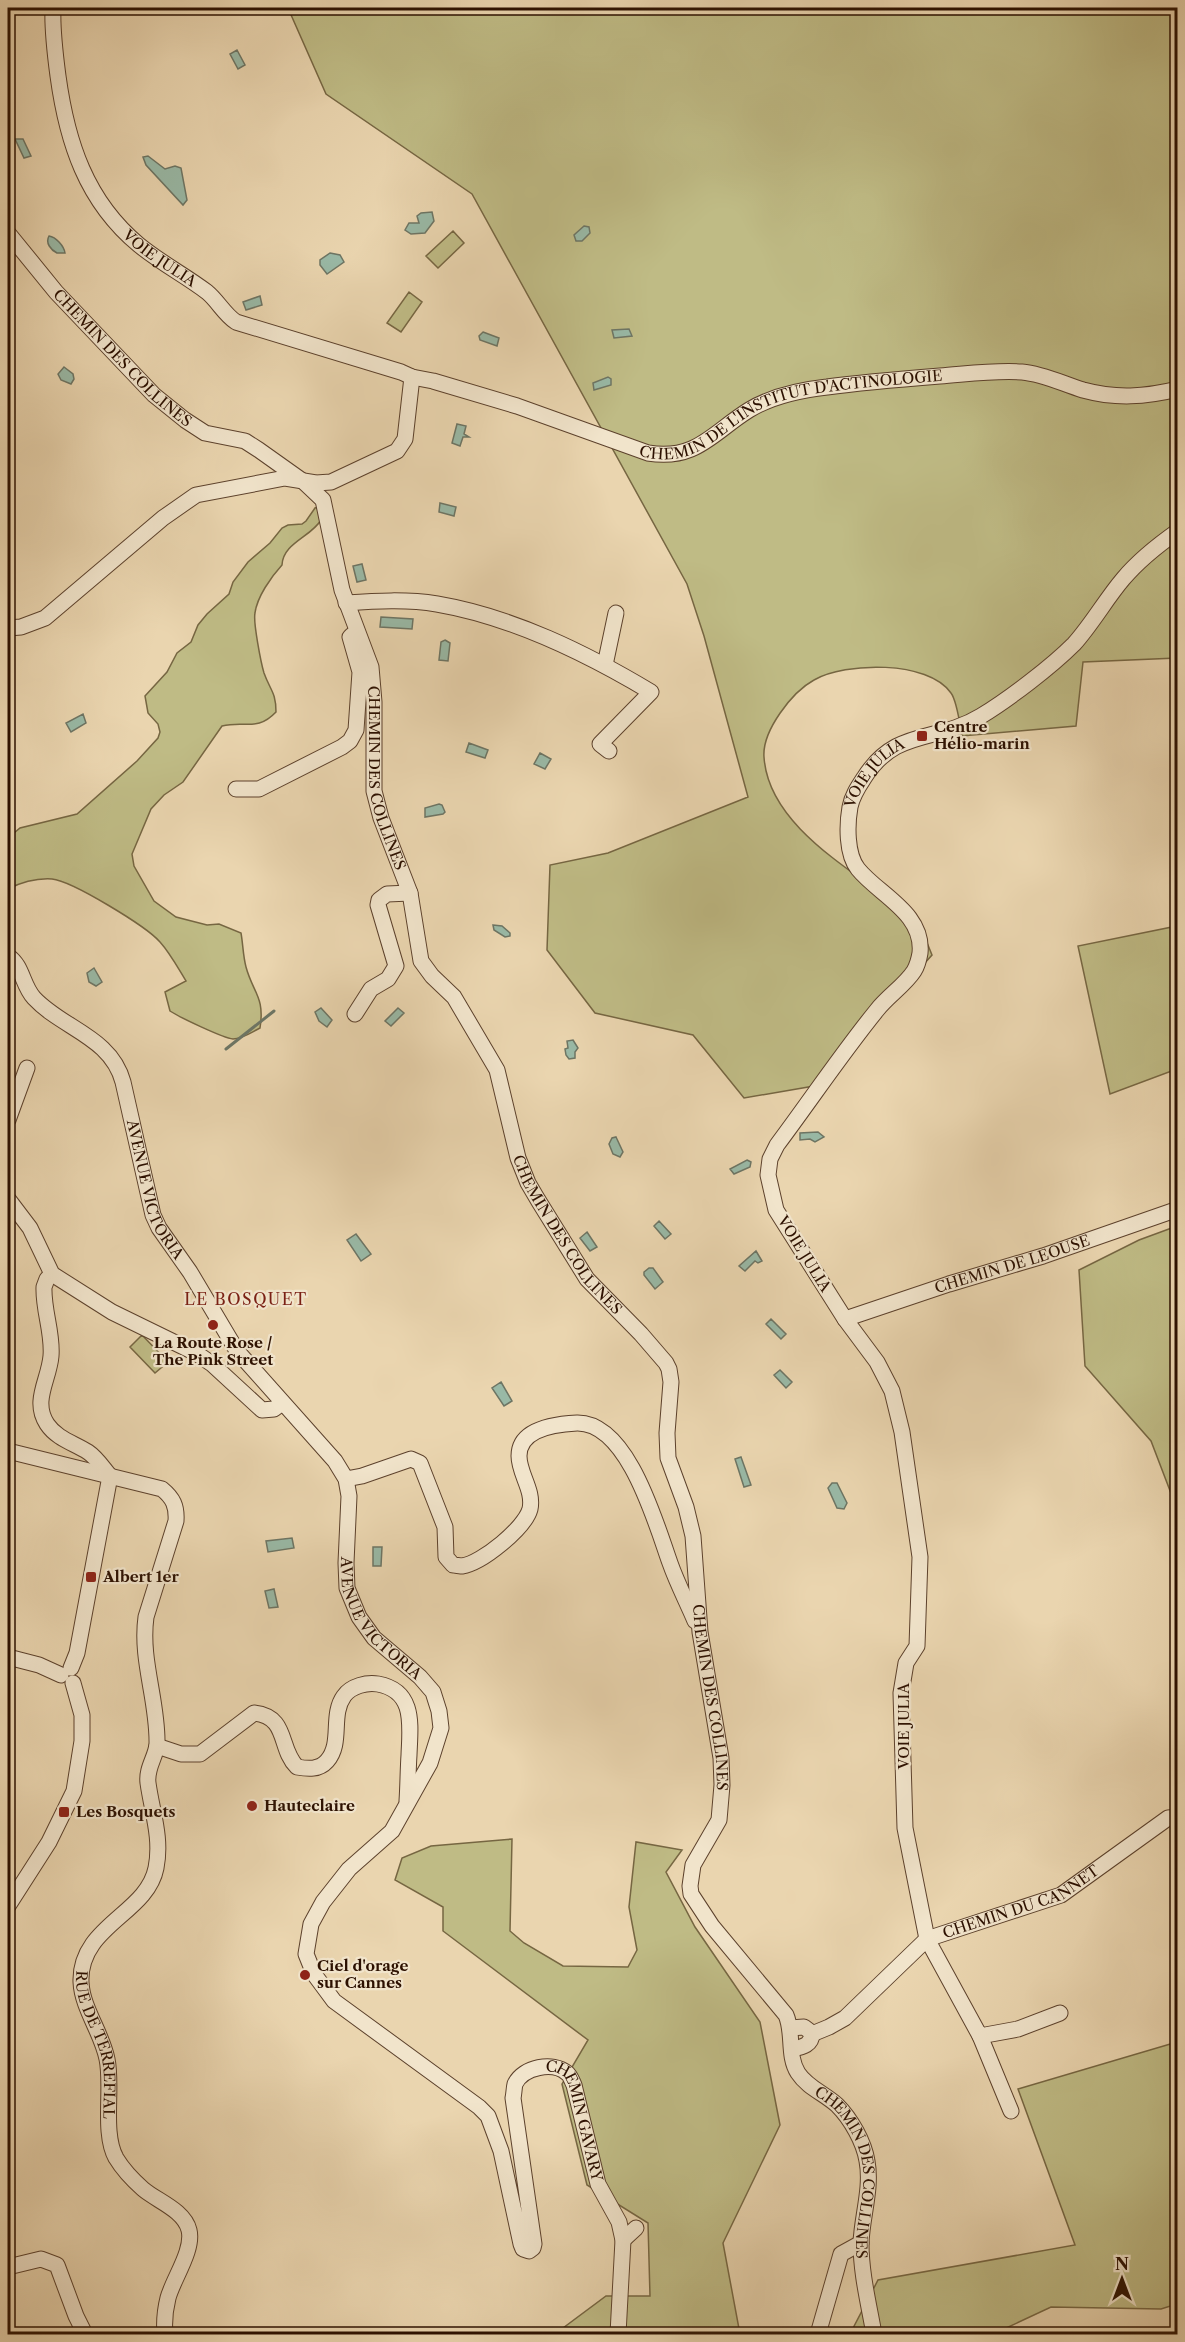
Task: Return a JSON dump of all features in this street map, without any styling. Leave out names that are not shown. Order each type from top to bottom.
[{"type":"street","name":"VOIE JULIA","points":[[53,8],[53,40],[62,104],[74,153],[86,180],[119,225],[140,246],[210,294],[223,311],[236,322],[412,377]]},
{"type":"street","name":"CHEMIN DES COLLINES","points":[[8,232],[56,292],[154,395],[195,428],[212,436],[245,441],[304,482],[323,500],[346,603],[374,677],[376,802],[410,893],[421,961],[432,976],[454,997],[497,1070],[518,1158],[528,1183],[587,1279],[641,1334],[669,1369],[671,1382],[667,1433],[668,1458],[686,1508],[693,1536],[700,1632],[718,1736],[722,1785],[719,1820],[693,1865],[690,1880],[691,1894],[712,1926],[783,2011],[790,2028],[798,2074],[837,2105],[849,2120],[864,2148],[868,2176],[861,2243],[874,2334]]},
{"type":"street","name":"CHEMIN DE L'INSTITUT D'ACTINOLOGIE","points":[[412,377],[517,406],[648,453],[662,455],[675,455],[692,450],[750,410],[772,399],[827,386],[980,373],[1022,372],[1107,395],[1130,397],[1178,389]]},
{"type":"street","points":[[8,628],[28,625],[45,618],[163,518],[196,495],[285,478],[304,482],[332,482],[397,451],[405,439],[412,377]]},
{"type":"street","name":"VOIE JULIA","points":[[1011,2111],[980,2036],[927,1939],[908,1853],[905,1828],[901,1693],[906,1663],[917,1646],[920,1557],[902,1432],[892,1392],[876,1362],[845,1319],[776,1210],[768,1175],[770,1159],[777,1145],[877,1010],[915,970],[918,960],[919,943],[914,925],[907,914],[857,868],[851,856],[849,828],[853,797],[871,767],[893,747],[979,718],[1019,689],[1074,644],[1124,578],[1156,546],[1178,531]]},
{"type":"street","points":[[346,603],[377,601],[435,603],[532,632],[605,665],[651,692],[600,744],[609,751]]},
{"type":"street","points":[[605,665],[616,613]]},
{"type":"street","points":[[236,789],[258,789],[350,741],[356,730],[360,672],[350,637],[357,631]]},
{"type":"street","points":[[355,1014],[371,989],[388,979],[396,966],[378,904],[379,900],[387,894],[410,893]]},
{"type":"street","name":"AVENUE VICTORIA","points":[[8,956],[18,965],[27,987],[36,1000],[98,1044],[116,1063],[123,1082],[153,1215],[159,1228],[190,1272],[237,1351],[335,1461],[346,1479],[349,1496],[347,1588],[358,1617],[374,1638],[434,1692],[440,1711],[441,1728],[437,1745],[407,1807],[392,1831],[349,1869],[323,1902],[311,1924],[306,1954],[314,1974],[327,1995],[488,2116],[501,2151],[521,2244],[523,2249],[529,2251]]},
{"type":"street","points":[[8,1120],[27,1068]]},
{"type":"street","points":[[8,1199],[30,1228],[52,1274],[112,1312],[196,1353],[212,1364],[262,1410],[274,1409],[282,1403]]},
{"type":"street","name":"CHEMIN DE LEOUSE","points":[[845,1319],[949,1284],[1043,1256],[1178,1209]]},
{"type":"street","points":[[52,1274],[44,1287],[51,1358],[42,1388],[40,1409],[46,1423],[54,1433],[89,1452],[110,1476]]},
{"type":"street","points":[[346,1479],[362,1476],[411,1459],[420,1463],[444,1527],[447,1557],[453,1565],[462,1566],[483,1557],[503,1543],[530,1510],[531,1497],[519,1456],[521,1446],[529,1436],[539,1430],[559,1424],[587,1423],[613,1439],[645,1491],[670,1565],[700,1632]]},
{"type":"street","points":[[8,1451],[162,1489],[172,1497],[177,1510],[176,1521],[146,1617],[144,1631],[157,1746],[181,1754],[200,1754],[254,1713],[266,1714],[277,1723],[291,1761],[297,1767],[317,1768],[326,1762],[334,1750],[339,1708],[345,1695],[356,1687],[373,1683],[386,1686],[399,1693],[408,1710],[411,1726],[407,1807]]},
{"type":"street","points":[[8,1906],[49,1842],[74,1791],[82,1741],[82,1714],[68,1675],[77,1653],[110,1476]]},
{"type":"street","points":[[8,1657],[68,1675]]},
{"type":"street","name":"RUE DE TERREFIAL","points":[[157,1746],[149,1765],[147,1781],[157,1824],[156,1871],[148,1888],[99,1934],[82,1967],[81,1984],[107,2057],[110,2079],[108,2114],[116,2157],[142,2188],[187,2222],[190,2233],[190,2243],[168,2298],[165,2334]]},
{"type":"street","name":"CHEMIN DU CANNET","points":[[792,2049],[806,2045],[811,2040],[812,2034],[844,2018],[927,1939],[1061,1895],[1168,1818],[1178,1817]]},
{"type":"street","points":[[980,2036],[1018,2029],[1060,2013]]},
{"type":"street","points":[[790,2028],[804,2027],[812,2034]]},
{"type":"street","name":"CHEMIN GAVARY","points":[[529,2251],[534,2244],[513,2098],[515,2084],[523,2074],[533,2068],[558,2067],[568,2073],[574,2085],[598,2184],[619,2222],[624,2260],[618,2334]]},
{"type":"street","points":[[623,2240],[636,2228]]},
{"type":"street","points":[[818,2334],[841,2254],[861,2243]]},
{"type":"street","points":[[8,2267],[41,2259],[57,2265],[85,2334]]},
{"type":"shaded area","points":[[288,8],[1177,8],[1177,658],[1083,662],[1076,726],[962,736],[953,697],[940,682],[906,670],[886,667],[845,670],[828,674],[805,686],[788,703],[773,724],[765,747],[764,757],[768,779],[778,800],[791,819],[826,852],[915,918],[932,955],[814,1086],[744,1098],[693,1035],[595,1013],[547,950],[550,865],[608,853],[748,797],[704,636],[687,584],[472,194],[326,94]]},
{"type":"shaded area","points":[[237,50],[245,65],[238,69],[230,54]]},
{"type":"shaded area","points":[[15,139],[23,139],[31,156],[24,158]]},
{"type":"shaded area","points":[[148,156],[165,169],[175,166],[181,168],[187,200],[183,205],[146,165],[143,157]]},
{"type":"shaded area","points":[[432,212],[434,221],[425,233],[411,234],[405,230],[409,223],[419,223],[417,216],[421,213]]},
{"type":"shaded area","points":[[584,226],[589,227],[590,233],[582,241],[576,241],[574,235]]},
{"type":"shaded area","points":[[453,231],[464,243],[438,268],[426,256]]},
{"type":"shaded area","points":[[49,236],[59,242],[65,253],[57,253],[51,248],[48,244]]},
{"type":"shaded area","points":[[330,253],[340,255],[344,262],[327,274],[320,265],[320,260]]},
{"type":"shaded area","points":[[409,292],[422,302],[401,332],[387,323]]},
{"type":"shaded area","points":[[260,296],[262,305],[246,310],[243,302]]},
{"type":"shaded area","points":[[629,329],[632,336],[614,338],[612,330]]},
{"type":"shaded area","points":[[483,332],[499,338],[497,346],[480,340],[479,336]]},
{"type":"shaded area","points":[[64,367],[73,374],[74,379],[71,384],[61,380],[58,374]]},
{"type":"shaded area","points":[[608,377],[611,379],[611,385],[594,390],[593,383]]},
{"type":"shaded area","points":[[457,424],[466,426],[464,434],[469,437],[463,437],[460,446],[452,443]]},
{"type":"shaded area","points":[[440,503],[456,507],[454,516],[439,512]]},
{"type":"shaded area","points":[[318,507],[321,520],[287,551],[282,565],[269,581],[256,607],[256,633],[261,661],[274,695],[276,712],[257,724],[222,726],[183,782],[164,795],[151,809],[132,854],[134,866],[154,901],[176,917],[207,925],[219,924],[241,933],[245,963],[260,1002],[261,1018],[260,1028],[243,1037],[233,1039],[201,1027],[170,1011],[165,992],[186,981],[160,942],[125,916],[75,887],[52,879],[29,881],[8,889],[8,838],[20,828],[77,814],[137,761],[158,738],[160,732],[158,724],[148,713],[145,696],[167,672],[177,653],[191,642],[198,625],[207,614],[229,594],[233,582],[248,562],[270,543],[282,528],[302,524]]},
{"type":"shaded area","points":[[362,564],[366,580],[357,582],[353,566]]},
{"type":"shaded area","points":[[381,617],[413,619],[412,629],[380,627]]},
{"type":"shaded area","points":[[445,640],[450,643],[448,661],[439,660],[441,642]]},
{"type":"shaded area","points":[[83,714],[86,723],[71,732],[66,723]]},
{"type":"shaded area","points":[[469,743],[488,750],[485,758],[466,752]]},
{"type":"shaded area","points":[[540,753],[551,759],[545,769],[534,764]]},
{"type":"shaded area","points":[[439,804],[445,812],[443,814],[425,817],[425,808]]},
{"type":"shaded area","points":[[493,925],[502,926],[510,933],[510,936],[505,937],[494,930]]},
{"type":"shaded area","points":[[1177,926],[1177,1069],[1110,1094],[1078,946]]},
{"type":"shaded area","points":[[94,968],[102,982],[96,986],[89,982],[87,973]]},
{"type":"shaded area","points":[[321,1008],[332,1020],[327,1027],[319,1021],[315,1012]]},
{"type":"shaded area","points":[[398,1008],[404,1013],[391,1026],[385,1021]]},
{"type":"shaded area","points":[[573,1040],[578,1048],[575,1058],[569,1059],[565,1049],[568,1048],[567,1041]]},
{"type":"shaded area","points":[[818,1132],[824,1137],[815,1142],[810,1139],[800,1140],[800,1133]]},
{"type":"shaded area","points":[[616,1137],[623,1152],[620,1157],[613,1154],[609,1144],[612,1138]]},
{"type":"shaded area","points":[[747,1160],[751,1162],[750,1167],[734,1174],[730,1169]]},
{"type":"shaded area","points":[[659,1221],[671,1234],[665,1239],[654,1226]]},
{"type":"shaded area","points":[[1178,1226],[1177,1509],[1151,1441],[1085,1366],[1079,1270],[1139,1240]]},
{"type":"shaded area","points":[[587,1232],[597,1247],[590,1251],[580,1238]]},
{"type":"shaded area","points":[[356,1234],[371,1254],[361,1261],[347,1240]]},
{"type":"shaded area","points":[[756,1251],[762,1261],[758,1263],[755,1261],[745,1271],[739,1266]]},
{"type":"shaded area","points":[[649,1268],[653,1268],[663,1282],[655,1289],[644,1275]]},
{"type":"shaded area","points":[[771,1319],[786,1334],[781,1339],[766,1324]]},
{"type":"shaded area","points":[[142,1335],[168,1362],[155,1373],[130,1347]]},
{"type":"shaded area","points":[[780,1370],[792,1382],[786,1388],[774,1375]]},
{"type":"shaded area","points":[[501,1382],[512,1401],[504,1406],[492,1388]]},
{"type":"shaded area","points":[[741,1457],[751,1485],[744,1487],[735,1459]]},
{"type":"shaded area","points":[[832,1483],[837,1483],[847,1503],[844,1509],[837,1508],[828,1488]]},
{"type":"shaded area","points":[[292,1538],[294,1548],[268,1552],[266,1541]]},
{"type":"shaded area","points":[[373,1547],[382,1547],[381,1566],[373,1566]]},
{"type":"shaded area","points":[[274,1589],[278,1607],[269,1608],[265,1591]]},
{"type":"shaded area","points":[[512,1839],[510,1931],[524,1943],[563,1966],[628,1967],[637,1950],[629,1907],[636,1842],[682,1850],[666,1872],[695,1927],[760,2022],[780,2125],[723,2243],[740,2334],[555,2334],[606,2296],[650,2296],[648,2223],[587,2185],[562,2084],[588,2040],[443,1931],[443,1907],[395,1880],[402,1858],[431,1846]]},
{"type":"shaded area","points":[[1177,2042],[1177,2304],[1161,2309],[1051,2307],[1002,2330],[1003,2334],[850,2334],[878,2280],[1075,2245],[1018,2089]]},
{"type":"waterway","points":[[226,1049],[274,1011]]},
{"type":"place","name":"Centre Hélio-marin","points":[[922,736]]},
{"type":"place","name":"La Route Rose / The Pink Street","points":[[213,1325]]},
{"type":"place","name":"Albert 1er","points":[[91,1577]]},
{"type":"place","name":"Hauteclaire","points":[[252,1806]]},
{"type":"place","name":"Les Bosquets","points":[[64,1812]]},
{"type":"place","name":"Ciel d'orage sur Cannes","points":[[305,1975]]},
{"type":"district","name":"LE BOSQUET","points":[[246,1299]]}]
